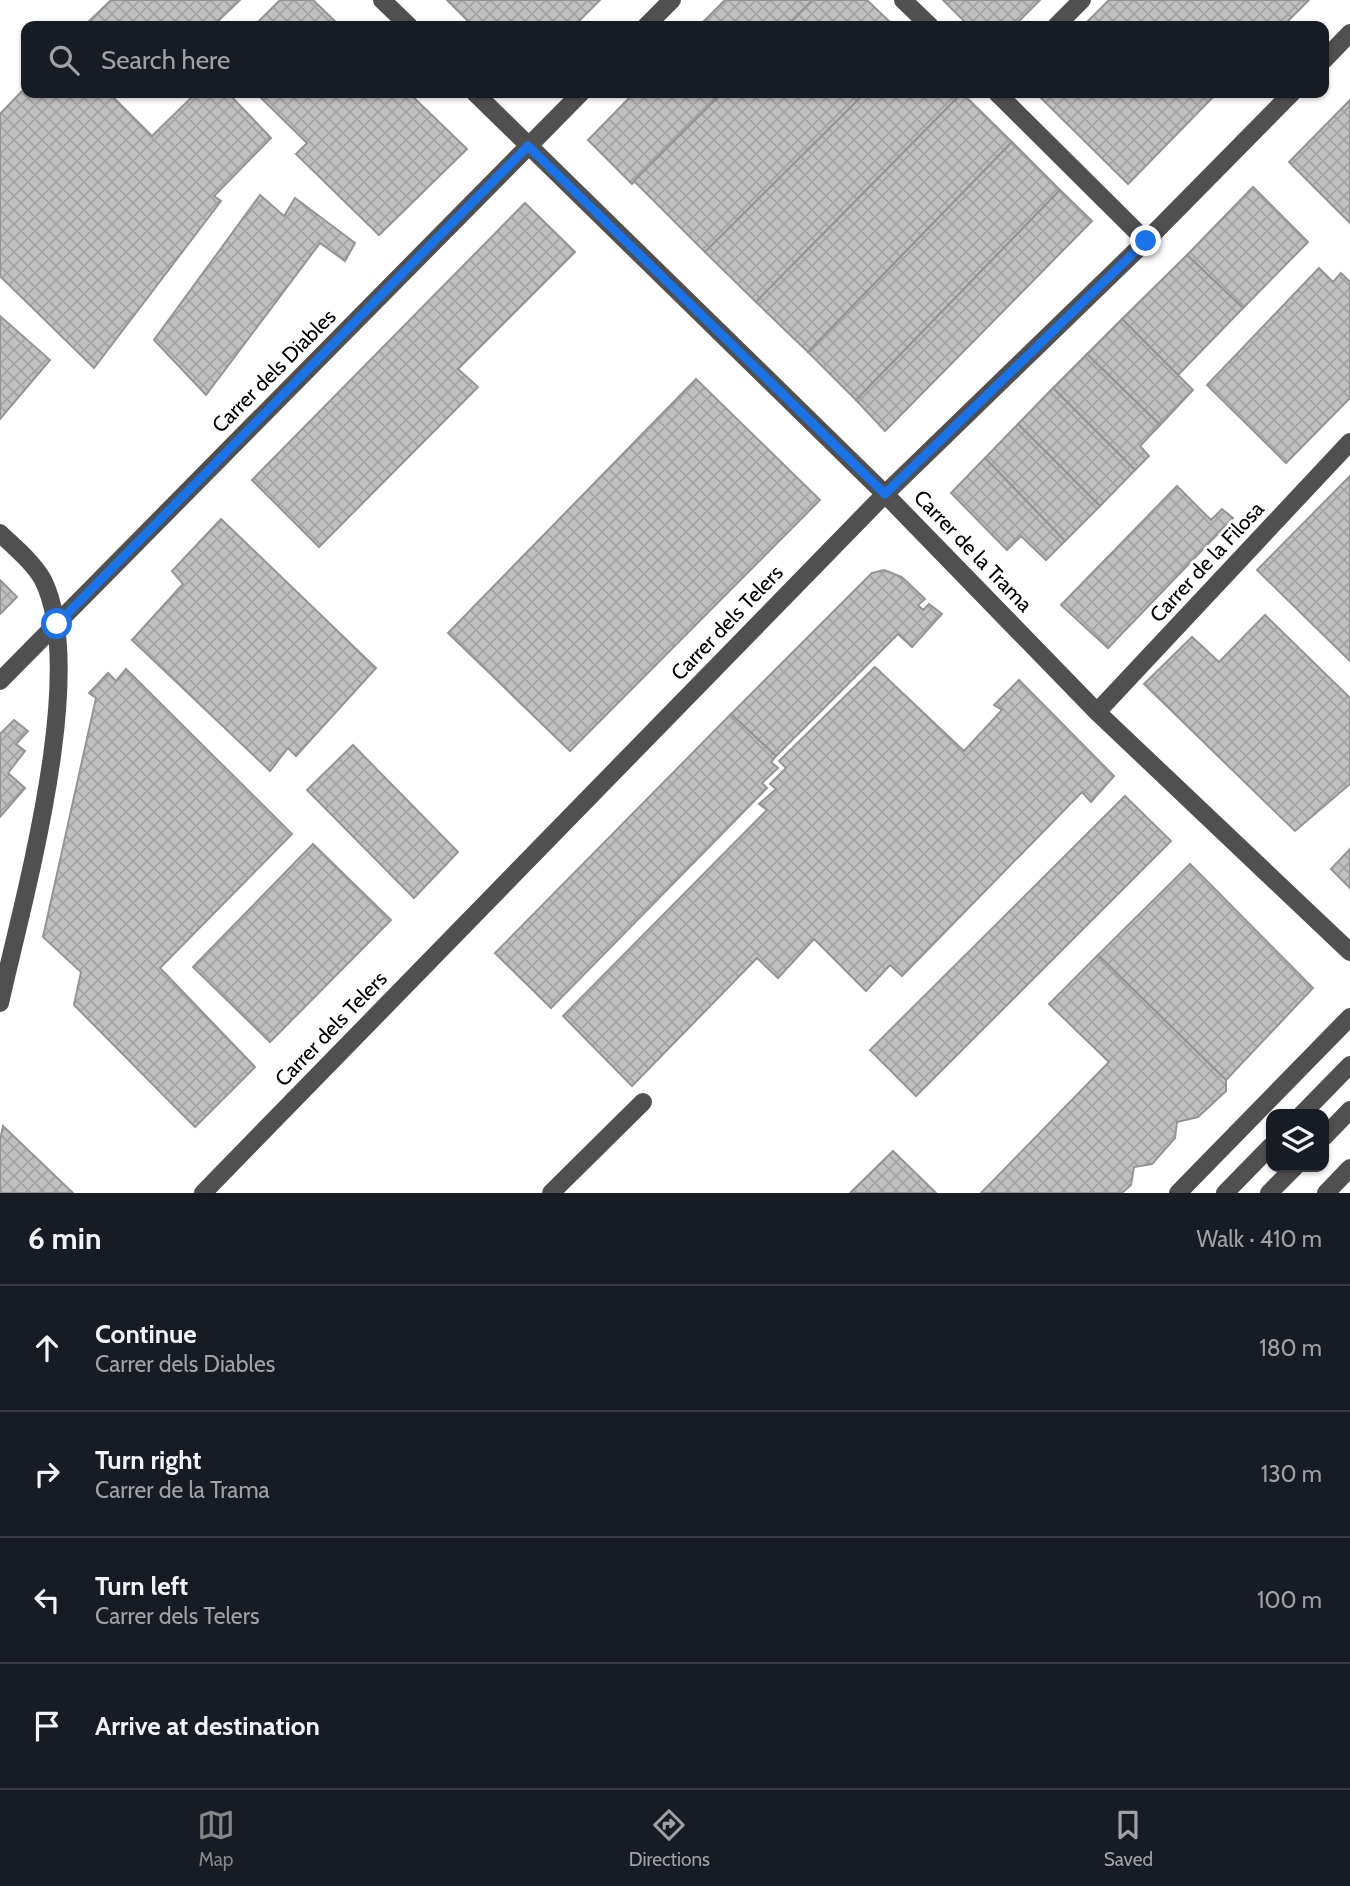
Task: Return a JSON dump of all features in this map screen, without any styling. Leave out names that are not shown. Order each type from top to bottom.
[{"type":"street","points":[[383,0],[404,21]]},
{"type":"street","points":[[651,21],[672,0]]},
{"type":"street","points":[[903,0],[925,21]]},
{"type":"street","points":[[1061,21],[1082,0]]},
{"type":"street","points":[[1329,55],[1350,33]]},
{"type":"street","name":"Carrer de la Trama","points":[[480,98],[885,494],[1097,712],[1350,952]]},
{"type":"street","name":"Carrer dels Diables","points":[[0,681],[576,98]]},
{"type":"street","points":[[1003,98],[1146,241]]},
{"type":"street","name":"Carrer dels Telers","points":[[203,1193],[885,494],[1146,241],[1287,98]]},
{"type":"street","name":"Carrer de la Filosa","points":[[1097,712],[1350,442]]},
{"type":"street","points":[[0,533],[42,578],[57,624],[57,682],[46,795],[0,1003]]},
{"type":"street","points":[[1178,1193],[1349,1019]]},
{"type":"street","points":[[1307,1109],[1350,1065]]},
{"type":"street","points":[[551,1193],[643,1102]]},
{"type":"street","points":[[1329,1132],[1350,1110]]},
{"type":"street","points":[[1225,1193],[1266,1151]]},
{"type":"street","points":[[1326,1193],[1350,1168]]},
{"type":"street","points":[[1269,1193],[1290,1172]]},
{"type":"building","points":[[111,0],[240,0],[218,21],[89,21]]},
{"type":"building","points":[[280,0],[313,0],[335,21],[259,21]]},
{"type":"building","points":[[447,0],[600,0],[579,21],[468,21]]},
{"type":"building","points":[[725,0],[813,0],[792,21],[704,21]]},
{"type":"building","points":[[813,0],[867,0],[889,21],[792,21]]},
{"type":"building","points":[[943,0],[1040,0],[1019,21],[964,21]]},
{"type":"building","points":[[1109,0],[1309,0],[1288,21],[1088,21]]},
{"type":"building","points":[[21,92],[21,98],[114,98],[152,136],[191,98],[233,98],[271,138],[214,196],[221,201],[94,368],[0,276],[0,114]]},
{"type":"building","points":[[261,98],[414,98],[467,149],[379,235],[296,154],[307,143]]},
{"type":"building","points":[[629,98],[717,98],[632,184],[588,140]]},
{"type":"building","points":[[717,98],[860,98],[705,252],[634,181]]},
{"type":"building","points":[[860,98],[957,98],[756,302],[705,252]]},
{"type":"building","points":[[957,98],[967,98],[1012,142],[808,352],[756,302]]},
{"type":"building","points":[[1041,98],[1212,98],[1128,184]]},
{"type":"building","points":[[1350,100],[1350,223],[1289,162]]},
{"type":"building","points":[[1012,142],[1060,190],[856,400],[808,352]]},
{"type":"building","points":[[1253,187],[1308,242],[1243,308],[1187,255]]},
{"type":"building","points":[[1060,190],[1092,221],[885,431],[856,400]]},
{"type":"building","points":[[260,195],[284,216],[295,198],[355,243],[345,261],[320,243],[206,395],[154,340]]},
{"type":"building","points":[[525,203],[575,252],[458,369],[478,387],[319,547],[252,480]]},
{"type":"building","points":[[1187,255],[1243,308],[1178,375],[1122,319]]},
{"type":"building","points":[[1319,268],[1333,282],[1341,273],[1350,282],[1350,398],[1286,463],[1207,385]]},
{"type":"building","points":[[0,316],[50,360],[0,419]]},
{"type":"building","points":[[1122,319],[1193,390],[1160,425],[1087,354]]},
{"type":"building","points":[[1087,354],[1160,425],[1140,446],[1149,456],[1135,470],[1053,388]]},
{"type":"building","points":[[696,379],[820,500],[570,751],[448,633]]},
{"type":"building","points":[[1053,388],[1135,470],[1100,506],[1018,424]]},
{"type":"building","points":[[1018,424],[1100,506],[1065,541],[985,458]]},
{"type":"building","points":[[985,458],[1065,541],[1046,560],[1021,536],[1007,550],[951,493]]},
{"type":"building","points":[[1350,476],[1350,661],[1257,570]]},
{"type":"building","points":[[1177,486],[1211,520],[1222,509],[1233,518],[1108,648],[1061,605]]},
{"type":"building","points":[[221,519],[376,668],[296,756],[288,748],[270,771],[132,640],[183,584],[172,571]]},
{"type":"building","points":[[884,570],[902,577],[925,599],[918,605],[923,610],[929,604],[942,614],[912,647],[898,634],[776,756],[731,714],[872,573]]},
{"type":"building","points":[[0,580],[17,597],[0,614]]},
{"type":"building","points":[[1265,615],[1350,698],[1350,784],[1295,831],[1144,684],[1192,637],[1219,662]]},
{"type":"building","points":[[875,667],[964,751],[1002,710],[994,705],[1019,680],[1114,776],[1091,802],[1082,792],[902,976],[890,965],[866,991],[814,939],[778,978],[757,958],[632,1086],[563,1016],[767,810],[759,804],[776,789],[770,784],[786,768],[779,761]]},
{"type":"building","points":[[126,669],[292,834],[160,968],[255,1067],[195,1127],[74,1005],[81,972],[43,937],[96,698],[89,693],[108,673],[116,681]]},
{"type":"building","points":[[731,714],[776,756],[771,762],[778,768],[762,783],[767,788],[551,1008],[495,953]]},
{"type":"building","points":[[14,720],[28,731],[16,744],[25,751],[8,773],[25,788],[0,817],[0,734]]},
{"type":"building","points":[[353,745],[458,852],[414,898],[307,790]]},
{"type":"building","points":[[1125,796],[1171,841],[916,1096],[870,1050]]},
{"type":"building","points":[[313,844],[391,920],[270,1042],[193,967]]},
{"type":"building","points":[[1350,849],[1350,888],[1331,869]]},
{"type":"building","points":[[1190,864],[1313,988],[1226,1080],[1098,955]]},
{"type":"building","points":[[1098,955],[1226,1080],[1226,1091],[1198,1117],[1177,1122],[1175,1138],[1152,1164],[1134,1167],[1131,1185],[1122,1193],[981,1193],[1109,1062],[1049,1004]]},
{"type":"building","points":[[3,1126],[73,1193],[0,1193],[0,1140]]},
{"type":"building","points":[[893,1151],[936,1193],[850,1193]]},
{"type":"route","points":[[57,624],[528,146],[885,494],[1146,241]]}]
